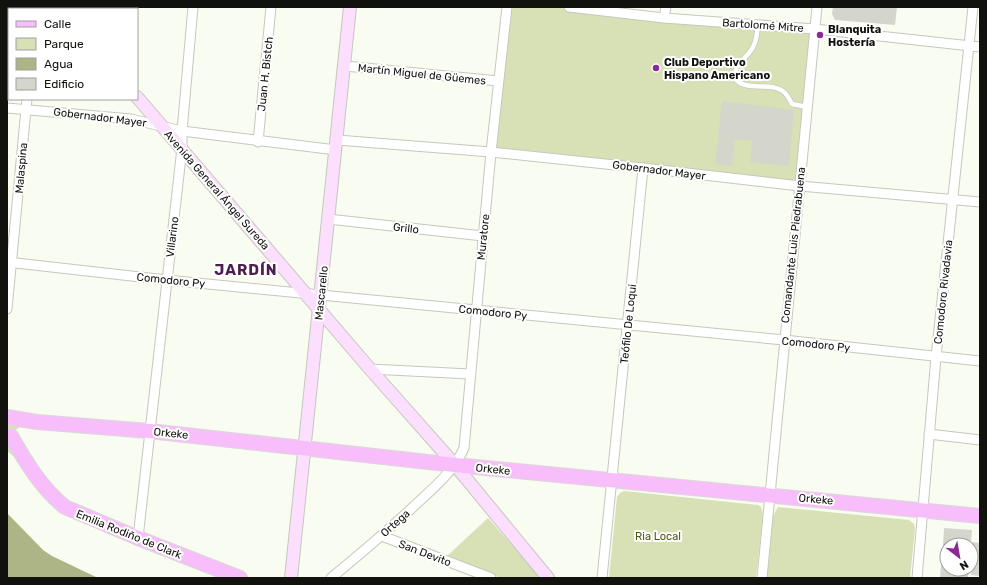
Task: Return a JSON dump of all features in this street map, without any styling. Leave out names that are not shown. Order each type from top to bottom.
[{"type":"main road","name":"Mascarello","points":[[291,578],[306,448],[350,7]]},
{"type":"main road","name":"Avenida General Ángel Sureda","points":[[138,98],[319,310],[455,465],[548,578]]},
{"type":"main road","name":"Orkeke","points":[[9,429],[37,422],[149,431],[455,465],[980,516]]},
{"type":"main road","points":[[9,429],[32,471]]},
{"type":"main road","points":[[7,450],[32,471]]},
{"type":"main road","name":"Emilia Rodiño de Clark","points":[[32,471],[58,502],[65,507],[138,538],[240,578]]},
{"type":"street","name":"Villarino","points":[[138,538],[182,148],[182,131],[193,7]]},
{"type":"street","name":"Juan H. Bistch","points":[[258,142],[271,7]]},
{"type":"street","name":"Muratore","points":[[455,465],[464,448],[498,81],[508,7]]},
{"type":"street","name":"Bartolomé Mitre","points":[[569,7],[664,18],[815,29],[980,47]]},
{"type":"street","points":[[664,18],[666,7]]},
{"type":"street","name":"Comandante Luis Piedrabuena","points":[[762,578],[817,7]]},
{"type":"street","name":"Comodoro Rivadavia","points":[[917,578],[936,357],[954,200],[973,7]]},
{"type":"street","name":"Martín Miguel de Güemes","points":[[345,66],[498,81]]},
{"type":"street","name":"Malaspina","points":[[7,309],[9,262],[28,100]]},
{"type":"street","name":"Gobernador Mayer","points":[[7,108],[131,119],[182,131],[258,142],[491,152],[800,186],[980,202]]},
{"type":"street","name":"Teófilo De Loqui","points":[[602,578],[643,168]]},
{"type":"street","name":"Grillo","points":[[328,219],[483,236]]},
{"type":"street","name":"Comodoro Py","points":[[9,262],[167,280],[784,340],[980,362]]},
{"type":"street","points":[[370,369],[470,374]]},
{"type":"street","points":[[929,434],[980,440]]},
{"type":"street","name":"Ortega","points":[[331,578],[382,536],[439,483],[455,465]]},
{"type":"street","name":"San Devito","points":[[382,536],[491,578]]},
{"type":"lane","points":[[758,25],[753,47],[737,66],[734,74],[735,79],[744,86],[780,90],[785,93],[792,104],[807,107]]},
{"type":"green space","name":"Club Deportivo Hispano Americano","points":[[508,7],[569,7],[815,29],[800,186],[491,152]]},
{"type":"green space","points":[[7,417],[22,426],[12,432],[32,471],[7,451]]},
{"type":"green space","name":"Ria Local","points":[[624,491],[758,505],[761,507],[763,515],[756,578],[609,578],[617,497]]},
{"type":"green space","points":[[778,507],[909,520],[914,524],[915,529],[910,578],[767,578],[773,516]]},
{"type":"green space","points":[[488,518],[541,578],[501,578],[447,556]]},
{"type":"water","points":[[7,513],[43,550],[52,556],[98,578],[7,578]]},
{"type":"building","points":[[833,7],[897,7],[895,25],[835,20],[832,14]]},
{"type":"building","points":[[722,101],[794,110],[789,166],[750,162],[752,141],[735,139],[732,166],[715,164]]},
{"type":"building","points":[[944,528],[972,530],[971,537],[943,537]]},
{"type":"building","points":[[979,543],[980,543],[979,576]]},
{"type":"building","points":[[940,577],[968,577],[968,578]]},
{"type":"place","name":"Blanquita Hostería","points":[[820,35]]},
{"type":"place","name":"Club Deportivo Hispano Americano","points":[[656,68]]},
{"type":"district","name":"JARDÍN","points":[[246,270]]}]
